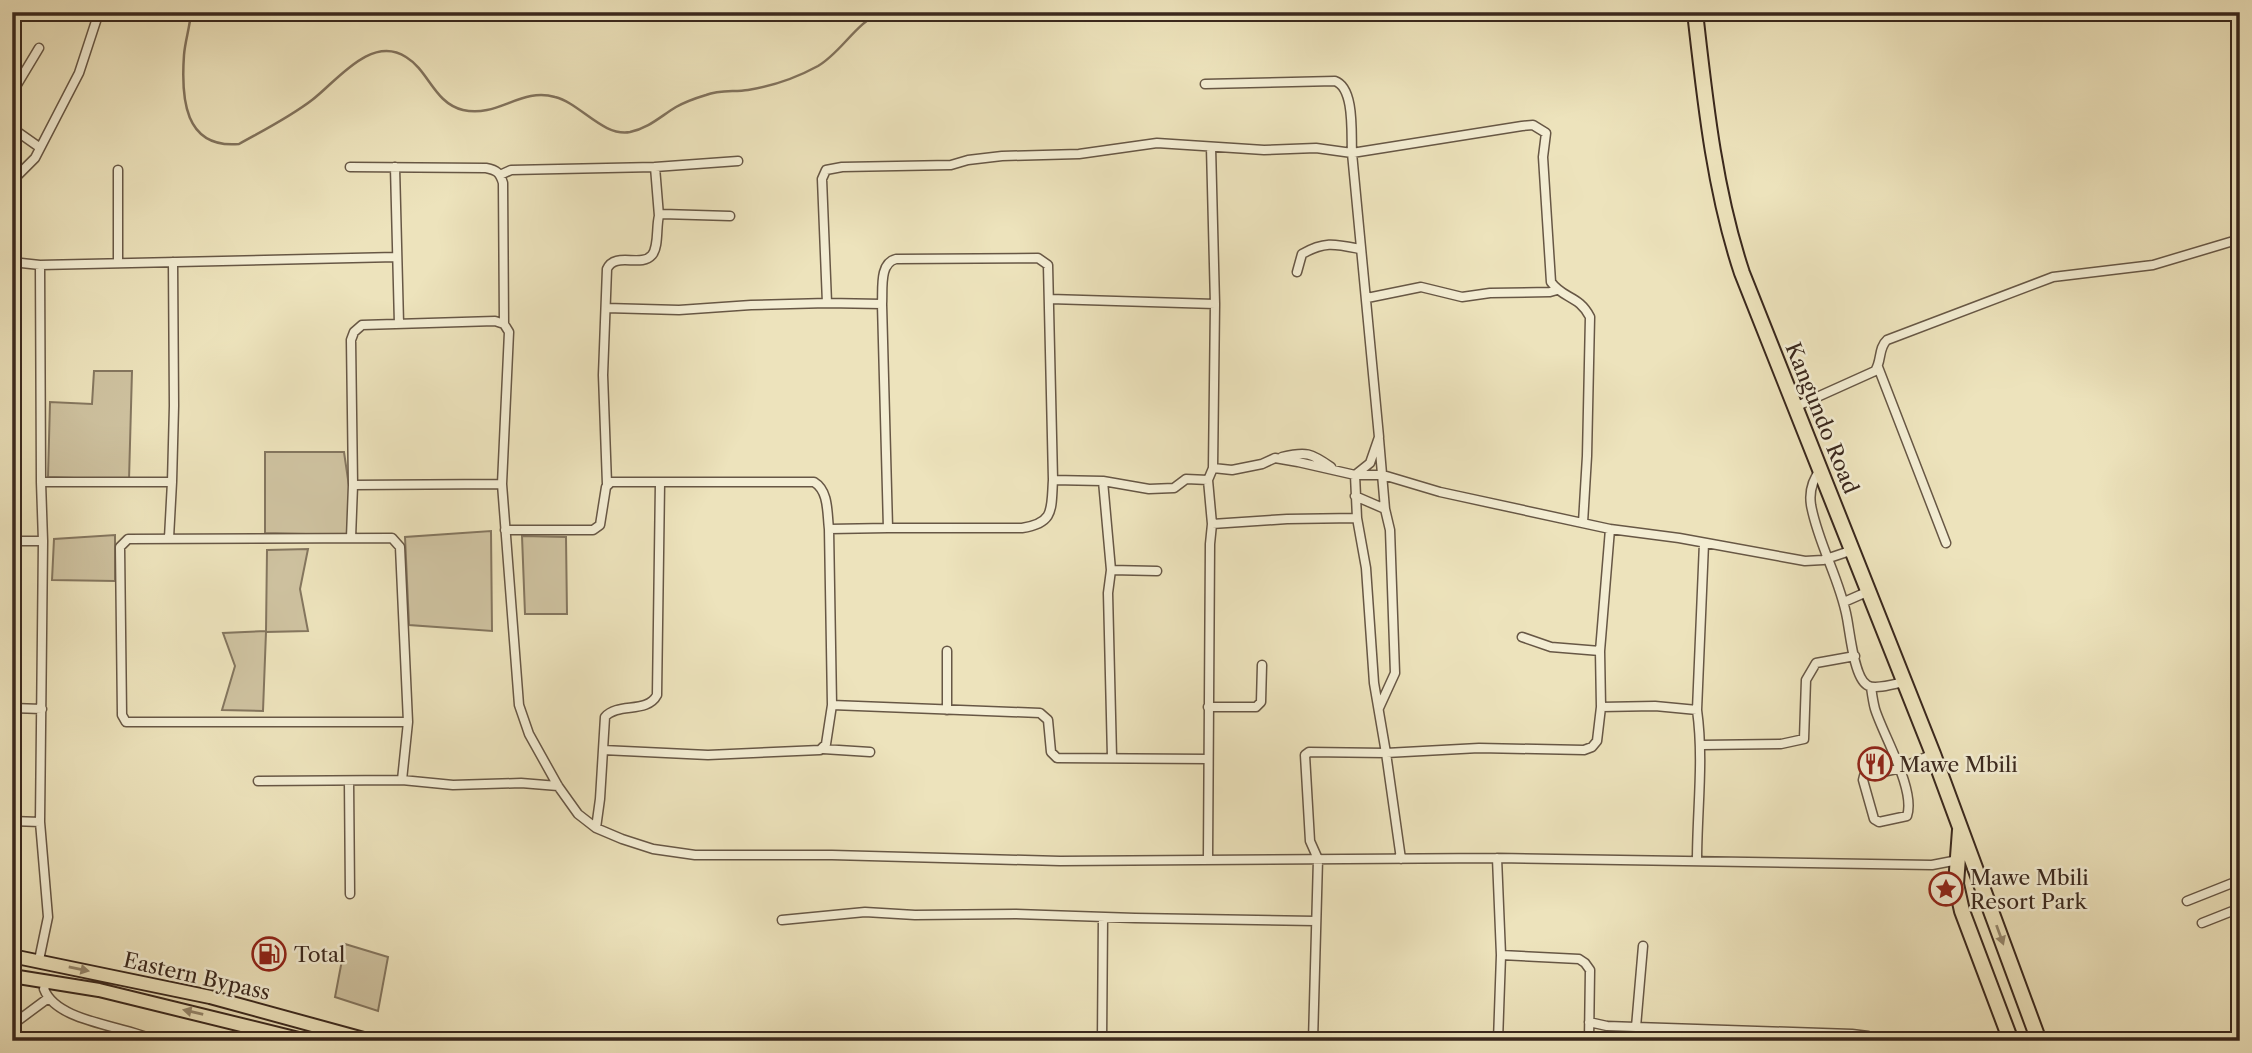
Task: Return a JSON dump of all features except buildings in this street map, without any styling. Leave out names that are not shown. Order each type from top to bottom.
[{"type":"highway","name":"Kangundo Road","points":[[1695,12],[1716,178],[1728,232],[1933,754],[2039,1041]]},
{"type":"highway","name":"Kangundo Road","points":[[1960,825],[1956,884],[1962,911],[2011,1041]]},
{"type":"main road","name":"Eastern Bypass","points":[[12,956],[210,997],[371,1041]]},
{"type":"main road","name":"Eastern Bypass","points":[[12,976],[99,990],[307,1041]]},
{"type":"street","points":[[12,181],[35,158],[79,73],[99,12]]},
{"type":"street","points":[[12,93],[39,48]]},
{"type":"street","points":[[1205,84],[1335,81],[1341,83],[1348,92],[1370,359],[1377,399],[1385,509],[1390,530],[1395,673],[1379,708]]},
{"type":"street","points":[[827,303],[822,179],[826,170],[842,167],[951,165],[1002,156],[1079,154],[1157,144],[1264,150],[1317,148],[1352,153],[1534,125],[1546,133],[1543,157],[1551,282],[1557,289],[1579,301],[1590,317],[1583,523]]},
{"type":"street","points":[[12,128],[39,147]]},
{"type":"street","points":[[1208,859],[1212,524],[1208,480],[1213,468],[1215,304],[1211,147]]},
{"type":"street","points":[[500,174],[511,170],[655,167],[738,161]]},
{"type":"street","points":[[350,167],[486,168],[496,170],[500,174],[503,183],[504,324],[509,332],[502,484],[519,705],[529,734],[558,786],[578,814],[596,828],[653,849],[695,855],[1060,860],[1497,858],[1932,864],[1958,860]]},
{"type":"street","points":[[395,167],[400,324]]},
{"type":"street","points":[[505,530],[593,530],[603,519],[607,484],[603,375],[607,269],[609,264],[616,261],[645,259],[654,251],[659,216],[655,167]]},
{"type":"street","points":[[118,170],[118,263]]},
{"type":"street","points":[[659,216],[730,216]]},
{"type":"street","points":[[1946,542],[1878,367],[1882,346],[1887,340],[2053,277],[2160,263],[2240,239]]},
{"type":"street","points":[[1297,272],[1302,254],[1316,246],[1330,243],[1360,249]]},
{"type":"street","points":[[12,262],[40,265],[397,257]]},
{"type":"street","points":[[829,529],[1021,528],[1034,526],[1047,519],[1051,509],[1053,480],[1050,299],[1048,265],[1038,258],[897,259],[889,261],[884,267],[888,528]]},
{"type":"street","points":[[169,538],[174,407],[173,262]]},
{"type":"street","points":[[39,960],[48,917],[40,822],[43,541],[40,265]]},
{"type":"street","points":[[1367,298],[1421,287],[1462,297],[1490,293],[1550,292],[1557,289]]},
{"type":"street","points":[[1050,299],[1215,304]]},
{"type":"street","points":[[606,308],[679,310],[751,304],[883,304]]},
{"type":"street","points":[[351,538],[351,340],[354,331],[362,325],[495,321],[504,324]]},
{"type":"street","points":[[1795,407],[1871,373],[1878,367]]},
{"type":"street","points":[[1354,475],[1370,463],[1379,437]]},
{"type":"street","points":[[1213,468],[1232,470],[1262,464],[1276,458],[1354,475],[1383,475],[1440,492],[1610,529],[1805,561],[1827,559],[1853,550]]},
{"type":"street","points":[[1821,469],[1812,482],[1810,503],[1827,559],[1844,602],[1857,671],[1864,684],[1871,687],[1904,682]]},
{"type":"street","points":[[1354,475],[1357,518],[1366,568],[1374,683],[1401,859]]},
{"type":"street","points":[[1053,480],[1103,481],[1149,489],[1174,488],[1186,479],[1208,480]]},
{"type":"street","points":[[1103,481],[1111,569],[1108,593],[1112,757]]},
{"type":"street","points":[[41,482],[172,482]]},
{"type":"street","points":[[607,484],[814,482],[821,486],[829,529],[832,705],[826,744],[823,748]]},
{"type":"street","points":[[596,828],[605,717],[609,712],[650,704],[657,695],[660,483]]},
{"type":"street","points":[[353,485],[502,484]]},
{"type":"street","points":[[1355,496],[1385,509]]},
{"type":"street","points":[[1212,524],[1357,518]]},
{"type":"street","points":[[1313,1041],[1318,859],[1310,841],[1305,755],[1309,752],[1386,753],[1479,748],[1584,750],[1592,747],[1597,741],[1601,706],[1600,651],[1610,529]]},
{"type":"street","points":[[402,780],[408,722],[400,547],[391,538],[128,539],[121,547],[122,715],[126,722],[408,722]]},
{"type":"street","points":[[12,541],[43,541]]},
{"type":"street","points":[[1697,861],[1702,745],[1698,709],[1704,543]]},
{"type":"street","points":[[1111,569],[1157,571]]},
{"type":"street","points":[[1844,602],[1869,591]]},
{"type":"street","points":[[1522,637],[1551,647],[1600,651]]},
{"type":"street","points":[[947,651],[947,710]]},
{"type":"street","points":[[1702,745],[1782,744],[1804,739],[1806,680],[1816,663],[1855,656]]},
{"type":"street","points":[[1208,707],[1256,707],[1261,702],[1262,665]]},
{"type":"street","points":[[1871,687],[1875,709],[1901,768],[1909,813],[1907,816],[1877,821],[1864,776],[1901,768],[1933,754]]},
{"type":"street","points":[[832,705],[1040,713],[1048,720],[1053,755],[1057,758],[1208,759]]},
{"type":"street","points":[[1601,706],[1698,709]]},
{"type":"street","points":[[12,708],[42,709]]},
{"type":"street","points":[[603,750],[708,755],[823,748],[870,752]]},
{"type":"street","points":[[258,782],[402,780],[453,785],[521,783],[558,786]]},
{"type":"street","points":[[349,781],[350,894]]},
{"type":"street","points":[[12,821],[40,822]]},
{"type":"street","points":[[1497,858],[1501,955],[1497,1041]]},
{"type":"street","points":[[2187,901],[2240,880]]},
{"type":"street","points":[[2202,923],[2240,908]]},
{"type":"street","points":[[782,920],[865,912],[1315,921]]},
{"type":"street","points":[[1102,1041],[1103,917]]},
{"type":"street","points":[[1636,1027],[1643,946]]},
{"type":"street","points":[[1501,955],[1578,959],[1585,963],[1590,970],[1589,1041]]},
{"type":"street","points":[[47,981],[44,989],[47,999],[71,1014],[156,1041]]},
{"type":"street","points":[[12,1025],[47,999]]},
{"type":"street","points":[[1589,1022],[1636,1027],[1852,1034],[1868,1036],[1873,1041]]},
{"type":"shaded area","points":[[94,371],[132,371],[129,480],[48,477],[50,402],[92,404]]},
{"type":"shaded area","points":[[265,452],[344,452],[350,493],[347,535],[265,533]]},
{"type":"shaded area","points":[[491,531],[492,631],[409,625],[405,537]]},
{"type":"shaded area","points":[[115,535],[115,581],[52,580],[54,539]]},
{"type":"shaded area","points":[[522,536],[566,537],[567,614],[525,614]]},
{"type":"shaded area","points":[[308,549],[300,589],[308,631],[266,632],[263,711],[222,710],[235,666],[223,633],[266,631],[267,550]]},
{"type":"shaded area","points":[[345,944],[388,957],[378,1011],[335,997]]},
{"type":"waterway","points":[[191,12],[183,71],[190,118],[207,138],[221,143],[239,144],[304,106],[355,63],[380,51],[406,57],[421,70],[445,101],[463,110],[487,110],[531,96],[543,95],[564,100],[610,129],[630,132],[643,128],[698,97],[766,86],[810,70],[827,60],[864,23],[882,12]]},
{"type":"place","name":"Mawe Mbili","points":[[1875,764]]},
{"type":"place","name":"Mawe Mbili Resort Park","points":[[1946,889]]},
{"type":"place","name":"Total","points":[[269,954]]}]
